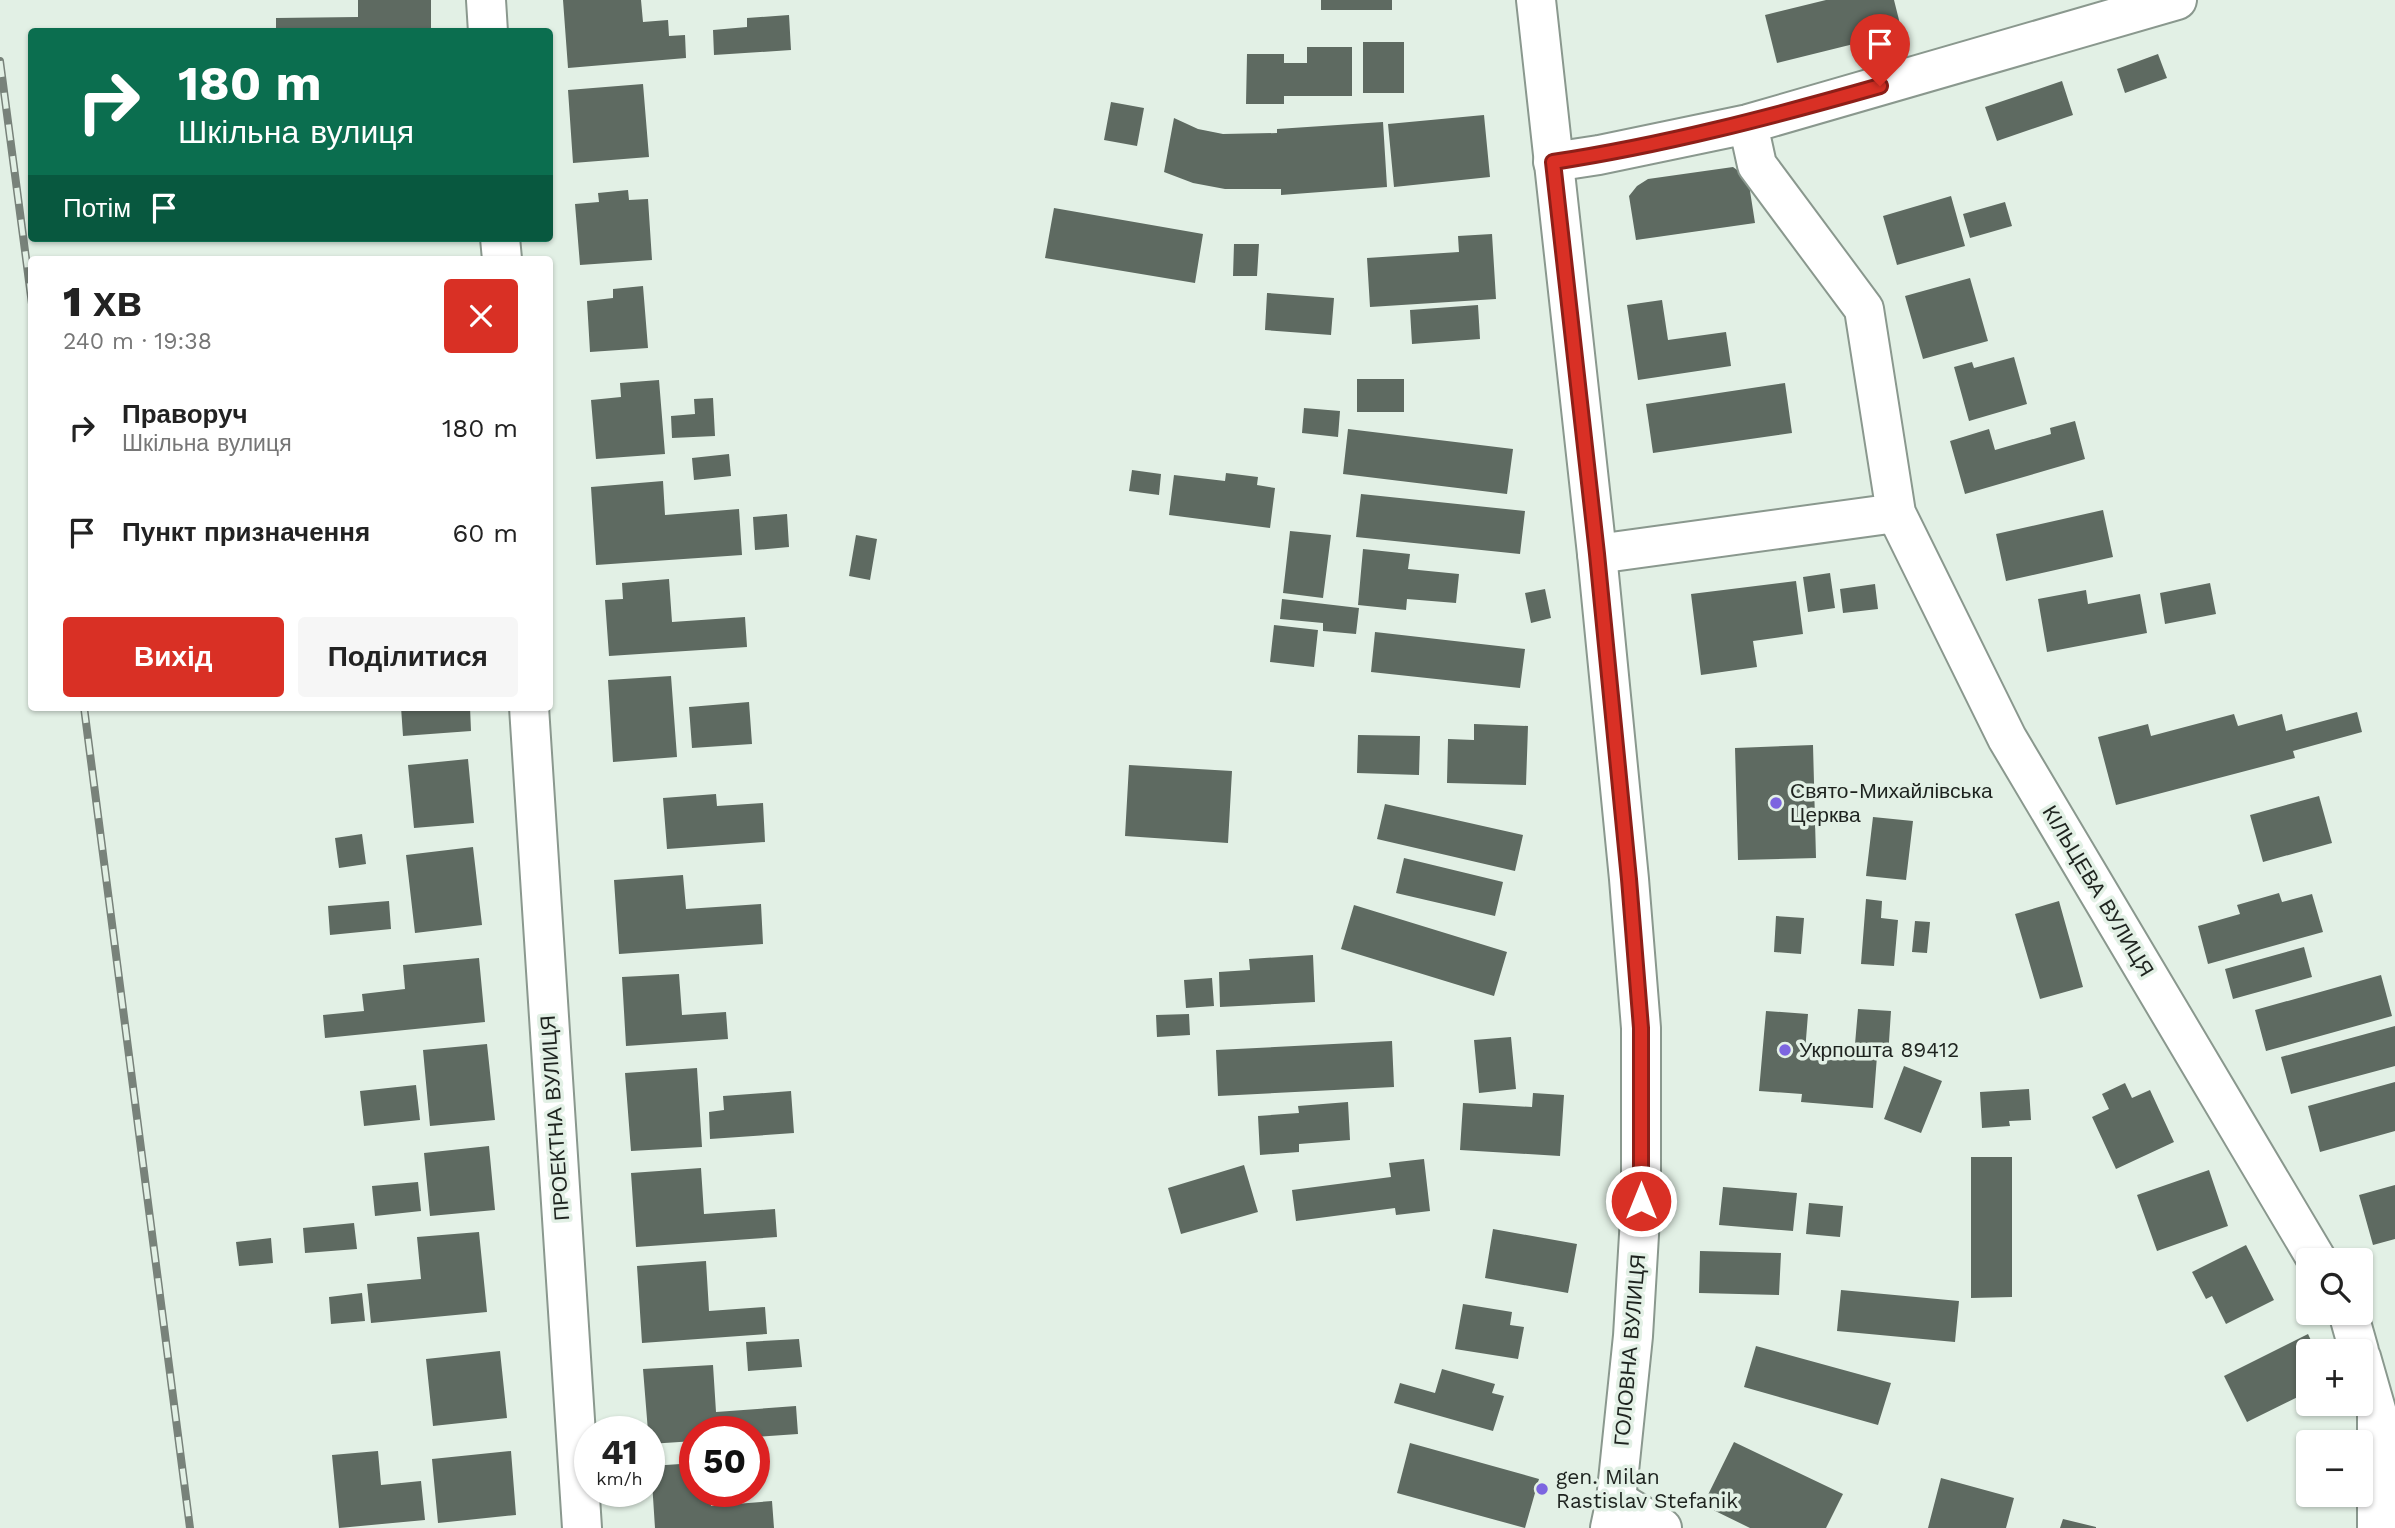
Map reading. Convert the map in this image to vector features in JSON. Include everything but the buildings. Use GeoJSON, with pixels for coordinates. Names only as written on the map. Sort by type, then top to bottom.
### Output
{"type":"FeatureCollection","features":[{"type":"Feature","properties":{"kind":"street"},"geometry":{"type":"LineString","coordinates":[[486,0],[488,28]]}},
{"type":"Feature","properties":{"kind":"street","name":"ГОЛОВНА ВУЛИЦЯ"},"geometry":{"type":"LineString","coordinates":[[1536,0],[1597,554],[1641,1028],[1640,1228],[1633,1336],[1613,1514]]}},
{"type":"Feature","properties":{"kind":"street"},"geometry":{"type":"LineString","coordinates":[[1553,162],[1748,124],[2177,0]]}},
{"type":"Feature","properties":{"kind":"street","name":"КІЛЬЦЕВА ВУЛИЦЯ"},"geometry":{"type":"LineString","coordinates":[[1748,124],[1757,165],[1864,309],[1896,513],[2007,738],[2310,1248]]}},
{"type":"Feature","properties":{"kind":"street"},"geometry":{"type":"LineString","coordinates":[[1597,554],[1896,513]]}},
{"type":"Feature","properties":{"kind":"street","name":"ПРОЕКТНА ВУЛИЦЯ"},"geometry":{"type":"LineString","coordinates":[[529,711],[582,1528]]}},
{"type":"Feature","properties":{"kind":"street"},"geometry":{"type":"LineString","coordinates":[[2373,1399],[2377,1413],[2377,1528]]}},
{"type":"Feature","properties":{"kind":"street"},"geometry":{"type":"LineString","coordinates":[[1613,1514],[1662,1528]]}},
{"type":"Feature","properties":{"kind":"railway"},"geometry":{"type":"LineString","coordinates":[[0,61],[28,274]]}},
{"type":"Feature","properties":{"kind":"railway"},"geometry":{"type":"LineString","coordinates":[[85,711],[190,1528]]}},
{"type":"Feature","properties":{"kind":"place","name":"Свято-Михайлівська Церква"},"geometry":{"type":"Point","coordinates":[1776,803]}},
{"type":"Feature","properties":{"kind":"place","name":"Укрпошта 89412"},"geometry":{"type":"Point","coordinates":[1785,1050]}},
{"type":"Feature","properties":{"kind":"place","name":"gen. Milan Rastislav Stefanik"},"geometry":{"type":"Point","coordinates":[1542,1489]}},
{"type":"Feature","properties":{"kind":"route"},"geometry":{"type":"LineString","coordinates":[[1641,1201],[1641,1028],[1629,879],[1597,554],[1553,162],[1748,124],[1880,86]]}}]}
